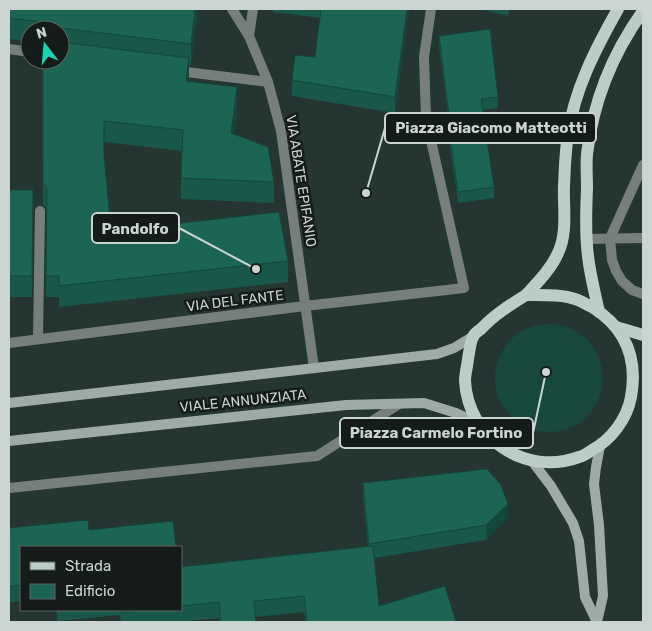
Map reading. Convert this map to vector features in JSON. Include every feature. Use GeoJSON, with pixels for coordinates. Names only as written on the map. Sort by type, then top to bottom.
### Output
{"type":"FeatureCollection","features":[{"type":"Feature","properties":{"kind":"main road"},"geometry":{"type":"LineString","coordinates":[[526,295],[554,295],[578,300],[599,312],[616,327],[626,343],[632,362],[634,382],[630,403],[623,419],[613,434],[600,446],[579,458],[556,462],[532,461],[510,453],[492,440],[478,422],[469,403],[465,381],[472,337],[507,306],[526,295],[551,265],[559,251],[564,215],[566,156],[571,119],[581,83],[618,9]]}},
{"type":"Feature","properties":{"kind":"main road"},"geometry":{"type":"LineString","coordinates":[[599,312],[590,274],[586,239],[587,156],[590,132],[601,90],[620,47],[643,11]]}},
{"type":"Feature","properties":{"kind":"main road"},"geometry":{"type":"LineString","coordinates":[[616,327],[643,335]]}},
{"type":"Feature","properties":{"kind":"main road","name":"VIALE ANNUNZIATA"},"geometry":{"type":"LineString","coordinates":[[9,403],[436,354],[454,348],[472,337]]}},
{"type":"Feature","properties":{"kind":"main road"},"geometry":{"type":"LineString","coordinates":[[630,403],[643,398]]}},
{"type":"Feature","properties":{"kind":"main road","name":"VIALE ANNUNZIATA"},"geometry":{"type":"LineString","coordinates":[[9,441],[346,405],[424,403],[478,422]]}},
{"type":"Feature","properties":{"kind":"main road"},"geometry":{"type":"LineString","coordinates":[[597,622],[603,596],[599,525],[594,484],[600,446]]}},
{"type":"Feature","properties":{"kind":"main road"},"geometry":{"type":"LineString","coordinates":[[532,461],[551,486],[573,523],[579,541],[585,597],[597,622]]}},
{"type":"Feature","properties":{"kind":"street","name":"VIA ABATE EPIFANIO"},"geometry":{"type":"LineString","coordinates":[[232,9],[249,36],[268,82],[281,132],[314,368]]}},
{"type":"Feature","properties":{"kind":"street"},"geometry":{"type":"LineString","coordinates":[[249,36],[253,9]]}},
{"type":"Feature","properties":{"kind":"street","name":"VIA DEL FANTE"},"geometry":{"type":"LineString","coordinates":[[9,343],[464,288],[426,118],[424,57],[430,9]]}},
{"type":"Feature","properties":{"kind":"street"},"geometry":{"type":"LineString","coordinates":[[169,70],[268,82]]}},
{"type":"Feature","properties":{"kind":"street"},"geometry":{"type":"LineString","coordinates":[[643,165],[610,238],[612,260],[616,271],[622,281],[632,290],[643,294]]}},
{"type":"Feature","properties":{"kind":"street"},"geometry":{"type":"LineString","coordinates":[[38,340],[40,211]]}},
{"type":"Feature","properties":{"kind":"street"},"geometry":{"type":"LineString","coordinates":[[586,239],[643,238]]}},
{"type":"Feature","properties":{"kind":"street"},"geometry":{"type":"LineString","coordinates":[[9,488],[317,456],[399,404]]}},
{"type":"Feature","properties":{"kind":"green space"},"geometry":{"type":"Polygon","coordinates":[[[549,324],[570,328],[587,340],[599,357],[603,378],[599,399],[587,416],[570,428],[549,432],[528,428],[511,416],[499,399],[495,378],[499,357],[511,340],[528,328],[549,324]]]}},
{"type":"Feature","properties":{"kind":"building"},"geometry":{"type":"Polygon","coordinates":[[[9,9],[195,9],[191,44],[70,29],[70,20],[9,18],[9,9]]]}},
{"type":"Feature","properties":{"kind":"building"},"geometry":{"type":"Polygon","coordinates":[[[321,9],[407,9],[395,97],[292,80],[295,55],[315,57],[321,9]]]}},
{"type":"Feature","properties":{"kind":"building"},"geometry":{"type":"Polygon","coordinates":[[[490,29],[498,97],[481,99],[494,187],[458,192],[439,36],[490,29]]]}},
{"type":"Feature","properties":{"kind":"building"},"geometry":{"type":"Polygon","coordinates":[[[70,43],[189,58],[186,81],[237,87],[231,133],[268,147],[274,182],[181,178],[183,130],[104,121],[104,156],[111,231],[279,212],[288,261],[59,286],[59,276],[46,276],[47,190],[43,184],[43,70],[70,70],[70,43]]]}},
{"type":"Feature","properties":{"kind":"building"},"geometry":{"type":"Polygon","coordinates":[[[9,190],[33,190],[32,276],[9,276],[9,190]]]}},
{"type":"Feature","properties":{"kind":"building"},"geometry":{"type":"Polygon","coordinates":[[[487,469],[501,485],[508,504],[486,525],[369,544],[363,483],[487,469]]]}},
{"type":"Feature","properties":{"kind":"building"},"geometry":{"type":"Polygon","coordinates":[[[88,520],[89,530],[173,521],[176,546],[20,546],[20,585],[9,587],[9,528],[88,520]]]}},
{"type":"Feature","properties":{"kind":"building"},"geometry":{"type":"Polygon","coordinates":[[[373,546],[379,606],[445,586],[456,622],[307,622],[304,596],[254,601],[256,622],[221,622],[219,602],[182,606],[182,567],[373,546]]]}},
{"type":"Feature","properties":{"kind":"place","name":"Piazza Giacomo Matteotti"},"geometry":{"type":"Point","coordinates":[366,193]}},
{"type":"Feature","properties":{"kind":"place","name":"Pandolfo"},"geometry":{"type":"Point","coordinates":[256,269]}},
{"type":"Feature","properties":{"kind":"place","name":"Piazza Carmelo Fortino"},"geometry":{"type":"Point","coordinates":[546,372]}}]}
